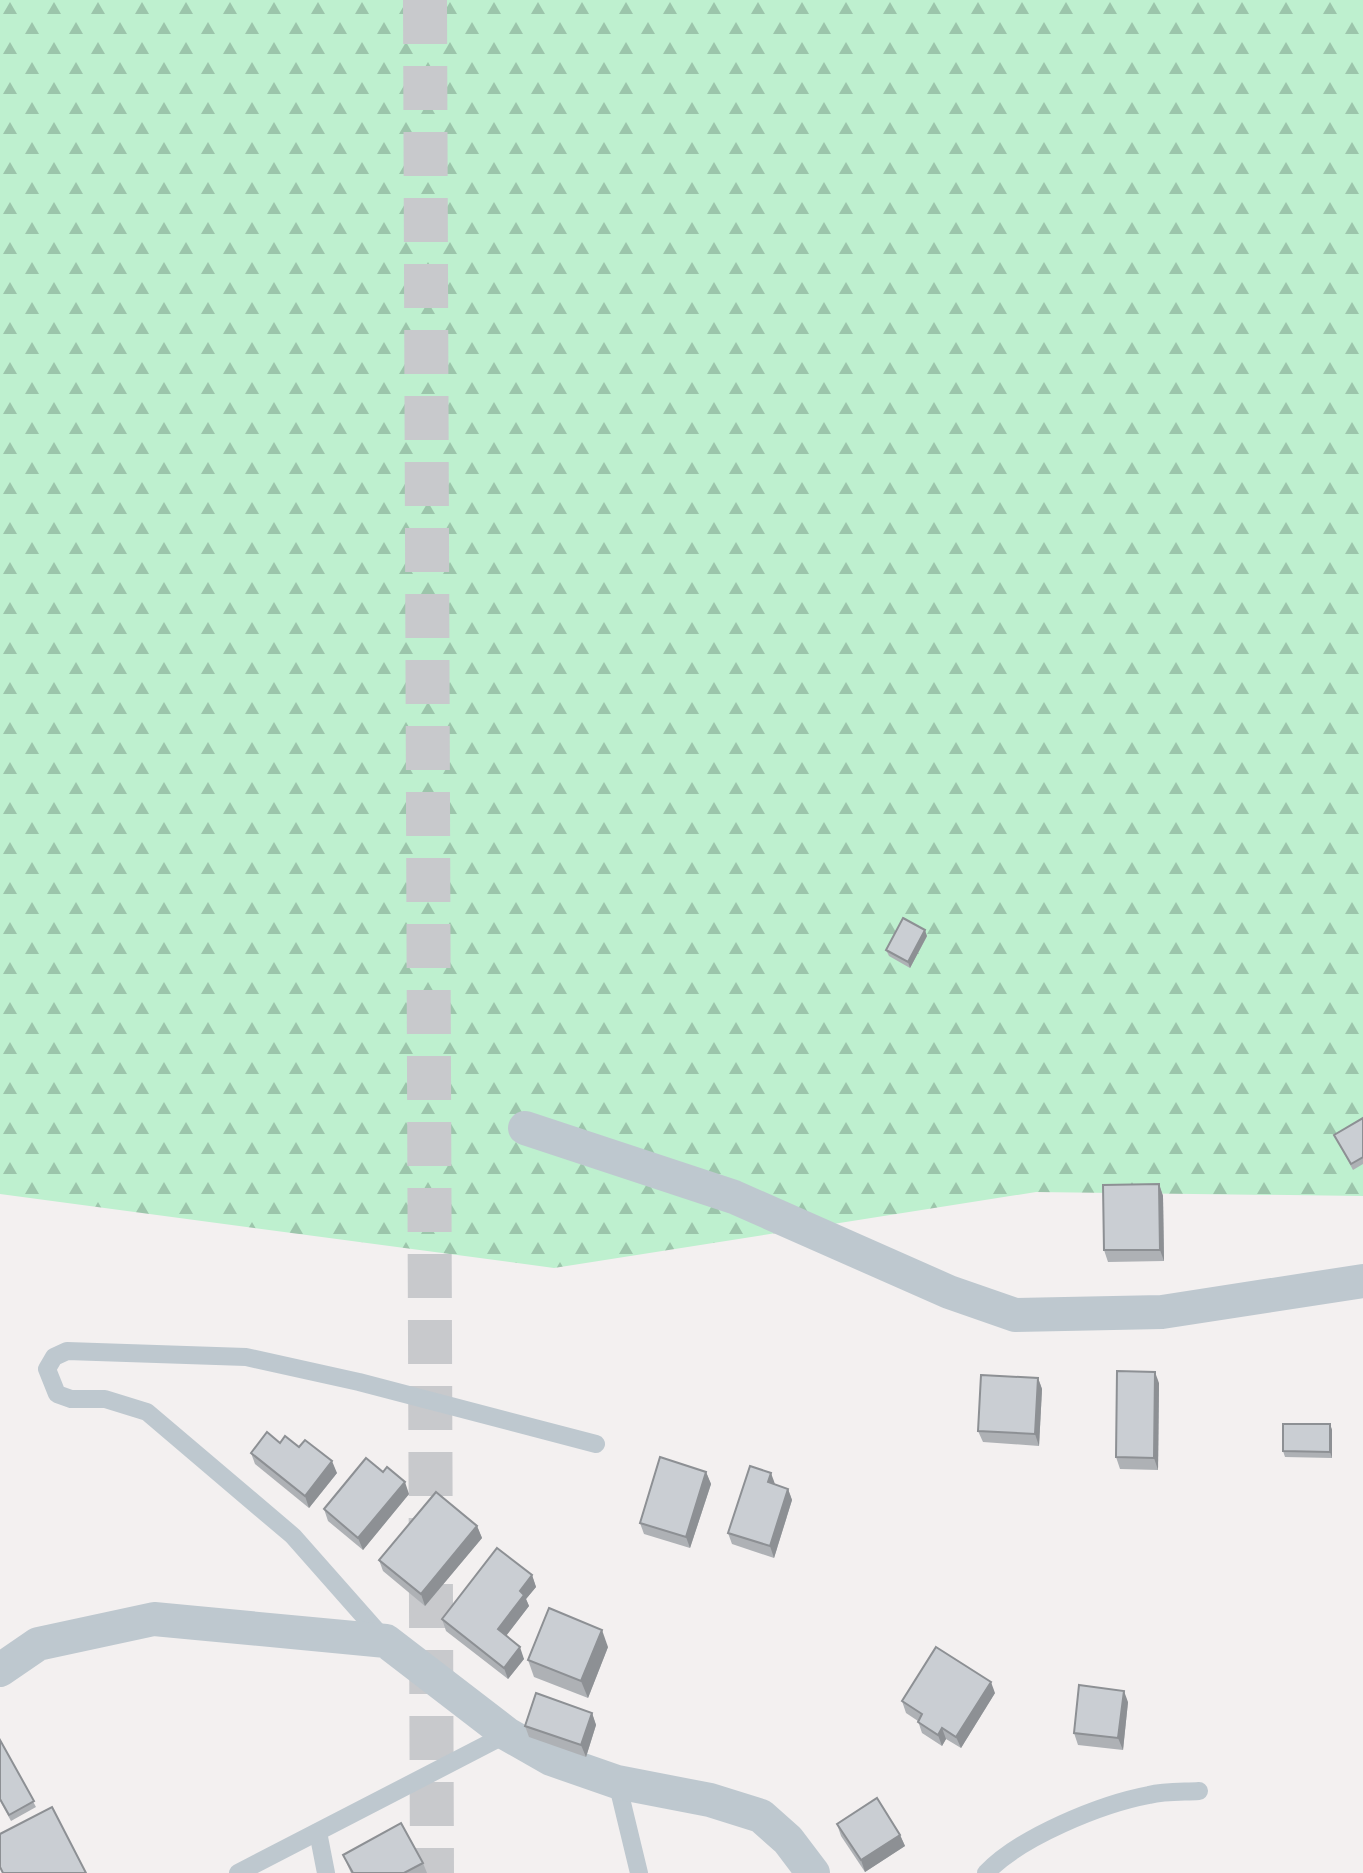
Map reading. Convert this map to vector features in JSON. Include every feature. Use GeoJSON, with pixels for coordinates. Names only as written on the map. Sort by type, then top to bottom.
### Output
{"type":"FeatureCollection","features":[{"type":"Feature","properties":{"kind":"street"},"geometry":{"type":"LineString","coordinates":[[525,1128],[734,1197],[949,1292],[1015,1315],[1162,1312],[1363,1281]]}},
{"type":"Feature","properties":{"kind":"street"},"geometry":{"type":"LineString","coordinates":[[0,1670],[38,1644],[154,1619],[386,1641],[507,1734],[551,1759],[617,1782],[710,1800],[761,1816],[788,1840],[813,1873]]}},
{"type":"Feature","properties":{"kind":"lane"},"geometry":{"type":"LineString","coordinates":[[386,1641],[293,1536],[147,1412],[105,1399],[71,1399],[57,1394],[47,1369],[54,1357],[67,1351],[246,1357],[359,1382],[596,1444]]}},
{"type":"Feature","properties":{"kind":"lane"},"geometry":{"type":"LineString","coordinates":[[238,1873],[507,1734]]}},
{"type":"Feature","properties":{"kind":"lane"},"geometry":{"type":"LineString","coordinates":[[617,1782],[639,1873]]}},
{"type":"Feature","properties":{"kind":"lane"},"geometry":{"type":"LineString","coordinates":[[986,1873],[1044,1833],[1098,1810],[1149,1794],[1199,1791]]}},
{"type":"Feature","properties":{"kind":"lane"},"geometry":{"type":"LineString","coordinates":[[318,1832],[326,1873]]}},
{"type":"Feature","properties":{"kind":"green space"},"geometry":{"type":"Polygon","coordinates":[[[0,0],[1363,0],[1363,1196],[1036,1192],[554,1268],[0,1194],[0,0]]]}},
{"type":"Feature","properties":{"kind":"building"},"geometry":{"type":"Polygon","coordinates":[[[903,918],[925,930],[908,962],[886,950],[903,918]]]}},
{"type":"Feature","properties":{"kind":"building"},"geometry":{"type":"Polygon","coordinates":[[[1363,1118],[1363,1157],[1351,1164],[1334,1135],[1363,1118]]]}},
{"type":"Feature","properties":{"kind":"building"},"geometry":{"type":"Polygon","coordinates":[[[1159,1184],[1160,1250],[1104,1250],[1103,1185],[1159,1184]]]}},
{"type":"Feature","properties":{"kind":"building"},"geometry":{"type":"Polygon","coordinates":[[[1117,1371],[1155,1372],[1154,1458],[1116,1457],[1117,1371]]]}},
{"type":"Feature","properties":{"kind":"building"},"geometry":{"type":"Polygon","coordinates":[[[981,1375],[1038,1378],[1035,1434],[978,1431],[981,1375]]]}},
{"type":"Feature","properties":{"kind":"building"},"geometry":{"type":"Polygon","coordinates":[[[1283,1424],[1330,1424],[1330,1452],[1283,1451],[1283,1424]]]}},
{"type":"Feature","properties":{"kind":"building"},"geometry":{"type":"Polygon","coordinates":[[[267,1432],[280,1443],[285,1436],[299,1447],[305,1440],[332,1461],[305,1496],[251,1453],[267,1432]]]}},
{"type":"Feature","properties":{"kind":"building"},"geometry":{"type":"Polygon","coordinates":[[[660,1457],[706,1472],[686,1537],[640,1523],[660,1457]]]}},
{"type":"Feature","properties":{"kind":"building"},"geometry":{"type":"Polygon","coordinates":[[[366,1458],[383,1472],[387,1467],[405,1482],[358,1538],[324,1509],[366,1458]]]}},
{"type":"Feature","properties":{"kind":"building"},"geometry":{"type":"Polygon","coordinates":[[[750,1466],[771,1473],[768,1482],[788,1489],[770,1546],[728,1533],[750,1466]]]}},
{"type":"Feature","properties":{"kind":"building"},"geometry":{"type":"Polygon","coordinates":[[[436,1492],[477,1526],[421,1594],[379,1560],[436,1492]]]}},
{"type":"Feature","properties":{"kind":"building"},"geometry":{"type":"Polygon","coordinates":[[[497,1548],[532,1575],[520,1591],[524,1595],[498,1629],[520,1647],[504,1668],[442,1619],[497,1548]]]}},
{"type":"Feature","properties":{"kind":"building"},"geometry":{"type":"Polygon","coordinates":[[[549,1608],[602,1630],[581,1681],[528,1660],[549,1608]]]}},
{"type":"Feature","properties":{"kind":"building"},"geometry":{"type":"Polygon","coordinates":[[[936,1647],[991,1682],[956,1737],[942,1728],[938,1735],[918,1722],[922,1714],[902,1701],[936,1647]]]}},
{"type":"Feature","properties":{"kind":"building"},"geometry":{"type":"Polygon","coordinates":[[[1079,1685],[1124,1691],[1118,1738],[1074,1733],[1079,1685]]]}},
{"type":"Feature","properties":{"kind":"building"},"geometry":{"type":"Polygon","coordinates":[[[536,1693],[592,1713],[581,1745],[525,1726],[536,1693]]]}},
{"type":"Feature","properties":{"kind":"building"},"geometry":{"type":"Polygon","coordinates":[[[0,1740],[34,1801],[9,1815],[0,1799],[0,1740]]]}},
{"type":"Feature","properties":{"kind":"building"},"geometry":{"type":"Polygon","coordinates":[[[877,1798],[900,1835],[861,1860],[837,1824],[877,1798]]]}},
{"type":"Feature","properties":{"kind":"building"},"geometry":{"type":"Polygon","coordinates":[[[52,1807],[86,1873],[3,1873],[0,1867],[0,1834],[52,1807]]]}},
{"type":"Feature","properties":{"kind":"building"},"geometry":{"type":"Polygon","coordinates":[[[401,1823],[423,1863],[404,1873],[353,1873],[343,1855],[401,1823]]]}},
{"type":"Feature","properties":{"kind":"tunnel"},"geometry":{"type":"LineString","coordinates":[[425,0],[432,1873]]}}]}
